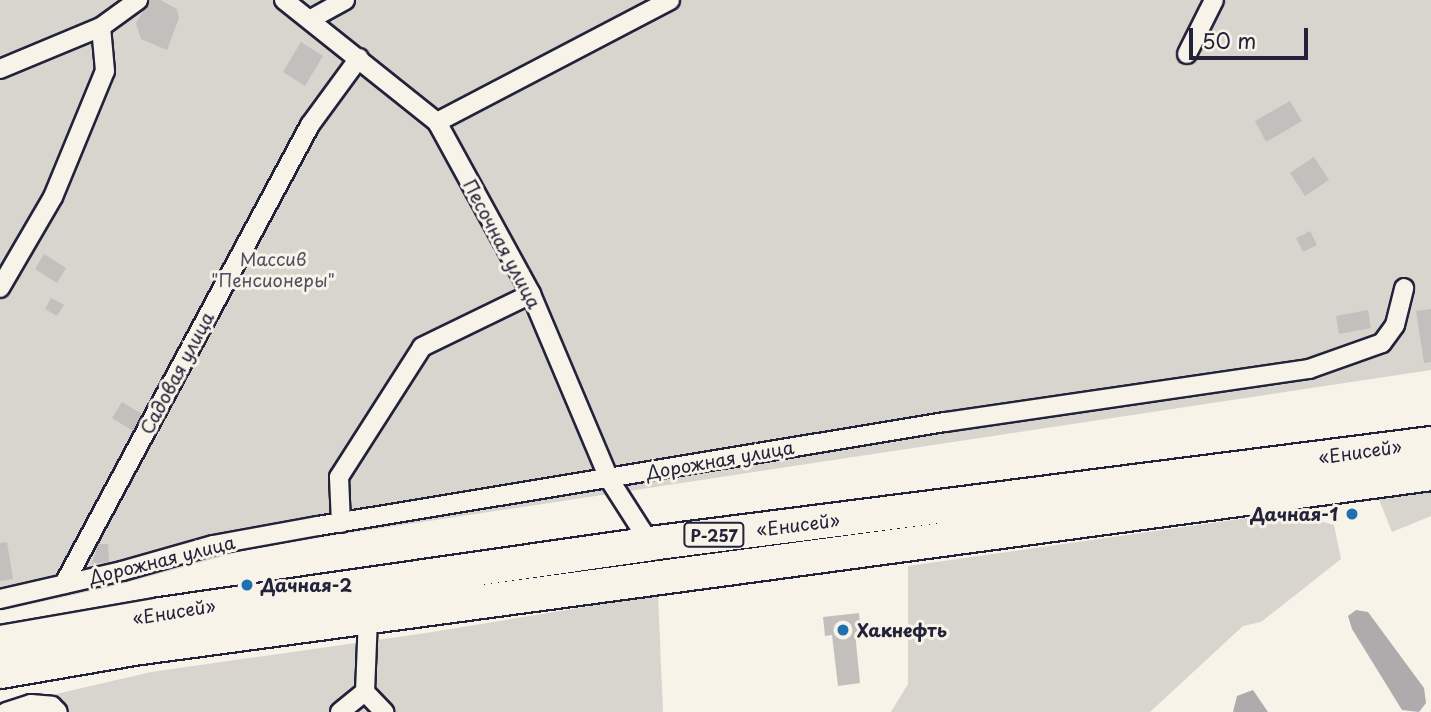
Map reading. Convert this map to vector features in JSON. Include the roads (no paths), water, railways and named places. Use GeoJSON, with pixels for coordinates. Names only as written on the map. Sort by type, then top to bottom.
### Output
{"type":"FeatureCollection","features":[{"type":"Feature","properties":{"kind":"highway","name":"«Енисей»"},"geometry":{"type":"LineString","coordinates":[[0,642],[160,614],[650,543],[1431,443]]}},
{"type":"Feature","properties":{"kind":"highway","name":"«Енисей»"},"geometry":{"type":"LineString","coordinates":[[23,682],[368,616],[1431,473]]}},
{"type":"Feature","properties":{"kind":"street"},"geometry":{"type":"LineString","coordinates":[[0,69],[102,27],[138,0]]}},
{"type":"Feature","properties":{"kind":"street","name":"Песочная улица"},"geometry":{"type":"LineString","coordinates":[[284,0],[437,122],[531,294],[609,479],[650,543]]}},
{"type":"Feature","properties":{"kind":"street"},"geometry":{"type":"LineString","coordinates":[[311,19],[345,0]]}},
{"type":"Feature","properties":{"kind":"street"},"geometry":{"type":"LineString","coordinates":[[437,122],[670,0]]}},
{"type":"Feature","properties":{"kind":"street"},"geometry":{"type":"LineString","coordinates":[[1187,54],[1214,0]]}},
{"type":"Feature","properties":{"kind":"street"},"geometry":{"type":"LineString","coordinates":[[0,288],[53,197],[105,71],[102,27]]}},
{"type":"Feature","properties":{"kind":"street","name":"Садовая улица"},"geometry":{"type":"LineString","coordinates":[[64,584],[310,125],[359,58]]}},
{"type":"Feature","properties":{"kind":"street","name":"Дорожная улица"},"geometry":{"type":"LineString","coordinates":[[0,599],[213,545],[945,422],[1309,369],[1382,343],[1395,325],[1404,288]]}},
{"type":"Feature","properties":{"kind":"street"},"geometry":{"type":"LineString","coordinates":[[341,523],[339,477],[422,347],[531,294]]}},
{"type":"Feature","properties":{"kind":"street"},"geometry":{"type":"LineString","coordinates":[[368,616],[365,692],[384,712]]}},
{"type":"Feature","properties":{"kind":"street"},"geometry":{"type":"LineString","coordinates":[[6,712],[23,682],[58,712]]}},
{"type":"Feature","properties":{"kind":"street"},"geometry":{"type":"LineString","coordinates":[[340,712],[365,692]]}},
{"type":"Feature","properties":{"kind":"place","name":"Дачная-1"},"geometry":{"type":"Point","coordinates":[1352,514]}},
{"type":"Feature","properties":{"kind":"place","name":"Дачная-2"},"geometry":{"type":"Point","coordinates":[247,585]}},
{"type":"Feature","properties":{"kind":"place","name":"Хакнефть"},"geometry":{"type":"Point","coordinates":[843,630]}},
{"type":"Feature","properties":{"kind":"park label","name":"Массив \"Пенсионеры\""},"geometry":{"type":"Point","coordinates":[273,270]}}]}
